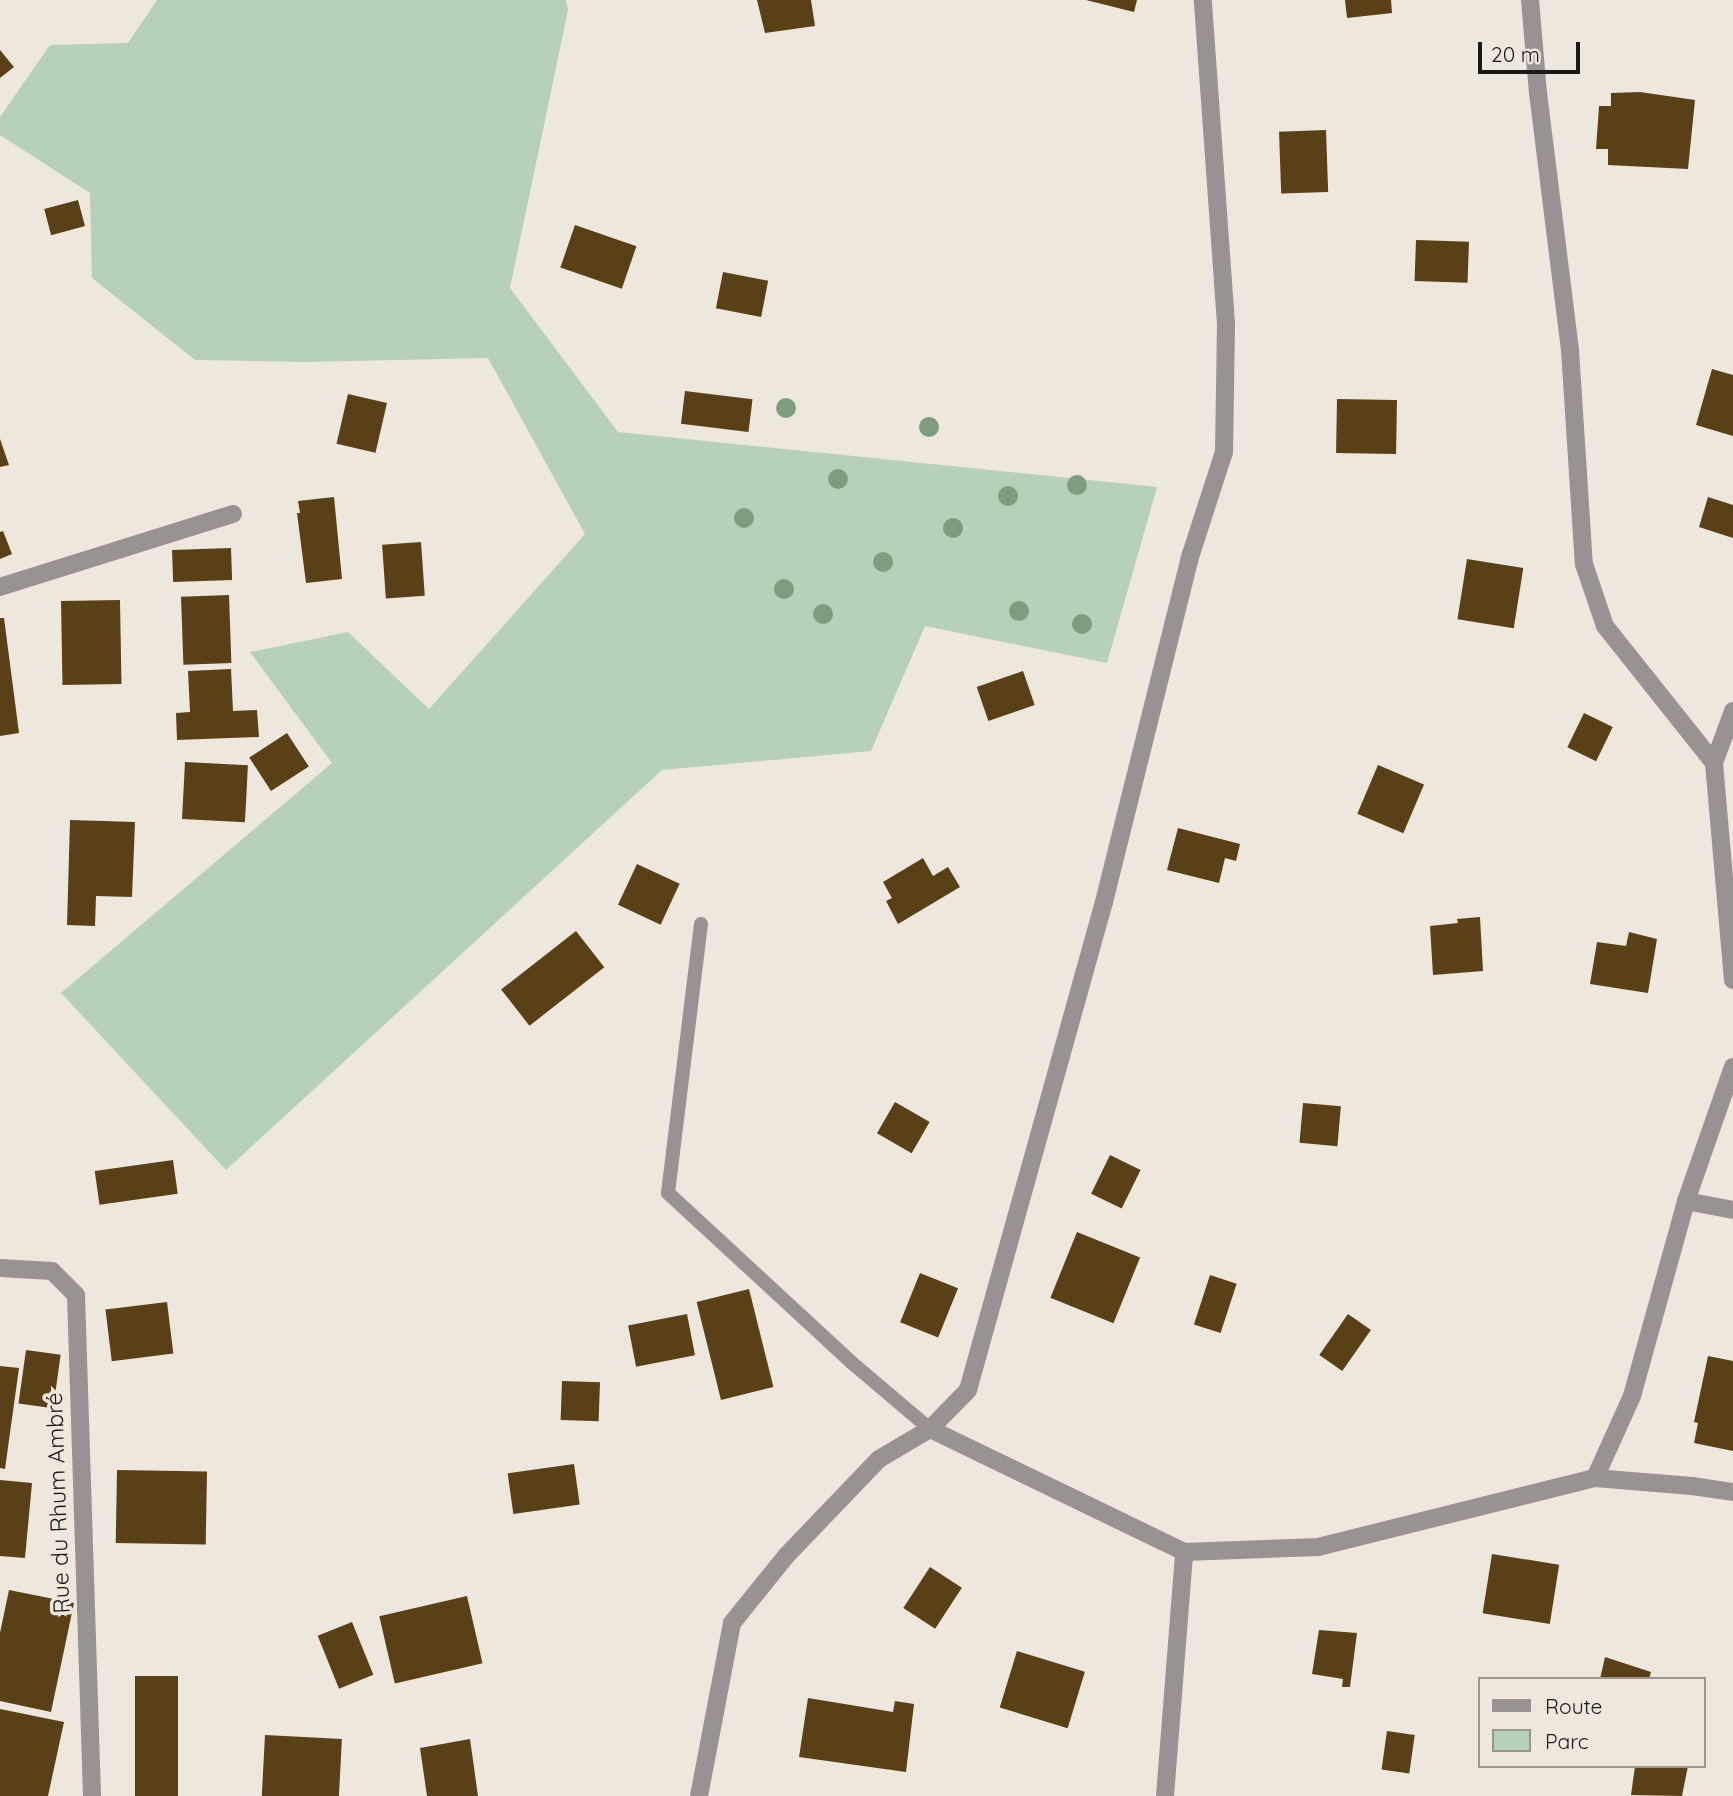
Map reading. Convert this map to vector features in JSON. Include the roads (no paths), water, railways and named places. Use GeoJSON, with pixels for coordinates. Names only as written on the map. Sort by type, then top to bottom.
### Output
{"type":"FeatureCollection","features":[{"type":"Feature","properties":{"kind":"street"},"geometry":{"type":"LineString","coordinates":[[699,1796],[732,1623],[786,1556],[879,1460],[930,1429],[968,1390],[1104,902],[1191,554],[1224,452],[1226,324],[1203,0]]}},
{"type":"Feature","properties":{"kind":"street"},"geometry":{"type":"LineString","coordinates":[[1530,0],[1538,93],[1570,350],[1584,564],[1605,626],[1714,763]]}},
{"type":"Feature","properties":{"kind":"street"},"geometry":{"type":"LineString","coordinates":[[0,587],[233,514]]}},
{"type":"Feature","properties":{"kind":"street"},"geometry":{"type":"LineString","coordinates":[[1733,711],[1714,763],[1733,980]]}},
{"type":"Feature","properties":{"kind":"street"},"geometry":{"type":"LineString","coordinates":[[1595,1478],[1632,1396],[1686,1201],[1733,1068]]}},
{"type":"Feature","properties":{"kind":"street"},"geometry":{"type":"LineString","coordinates":[[1686,1201],[1733,1210]]}},
{"type":"Feature","properties":{"kind":"street","name":"Rue du Rhum Ambré"},"geometry":{"type":"LineString","coordinates":[[0,1268],[52,1270],[76,1295],[92,1796]]}},
{"type":"Feature","properties":{"kind":"street"},"geometry":{"type":"LineString","coordinates":[[930,1429],[1184,1552],[1318,1547],[1595,1478],[1733,1492]]}},
{"type":"Feature","properties":{"kind":"street"},"geometry":{"type":"LineString","coordinates":[[1165,1796],[1184,1552]]}},
{"type":"Feature","properties":{"kind":"lane"},"geometry":{"type":"LineString","coordinates":[[701,924],[668,1193],[851,1362],[930,1429]]}}]}
